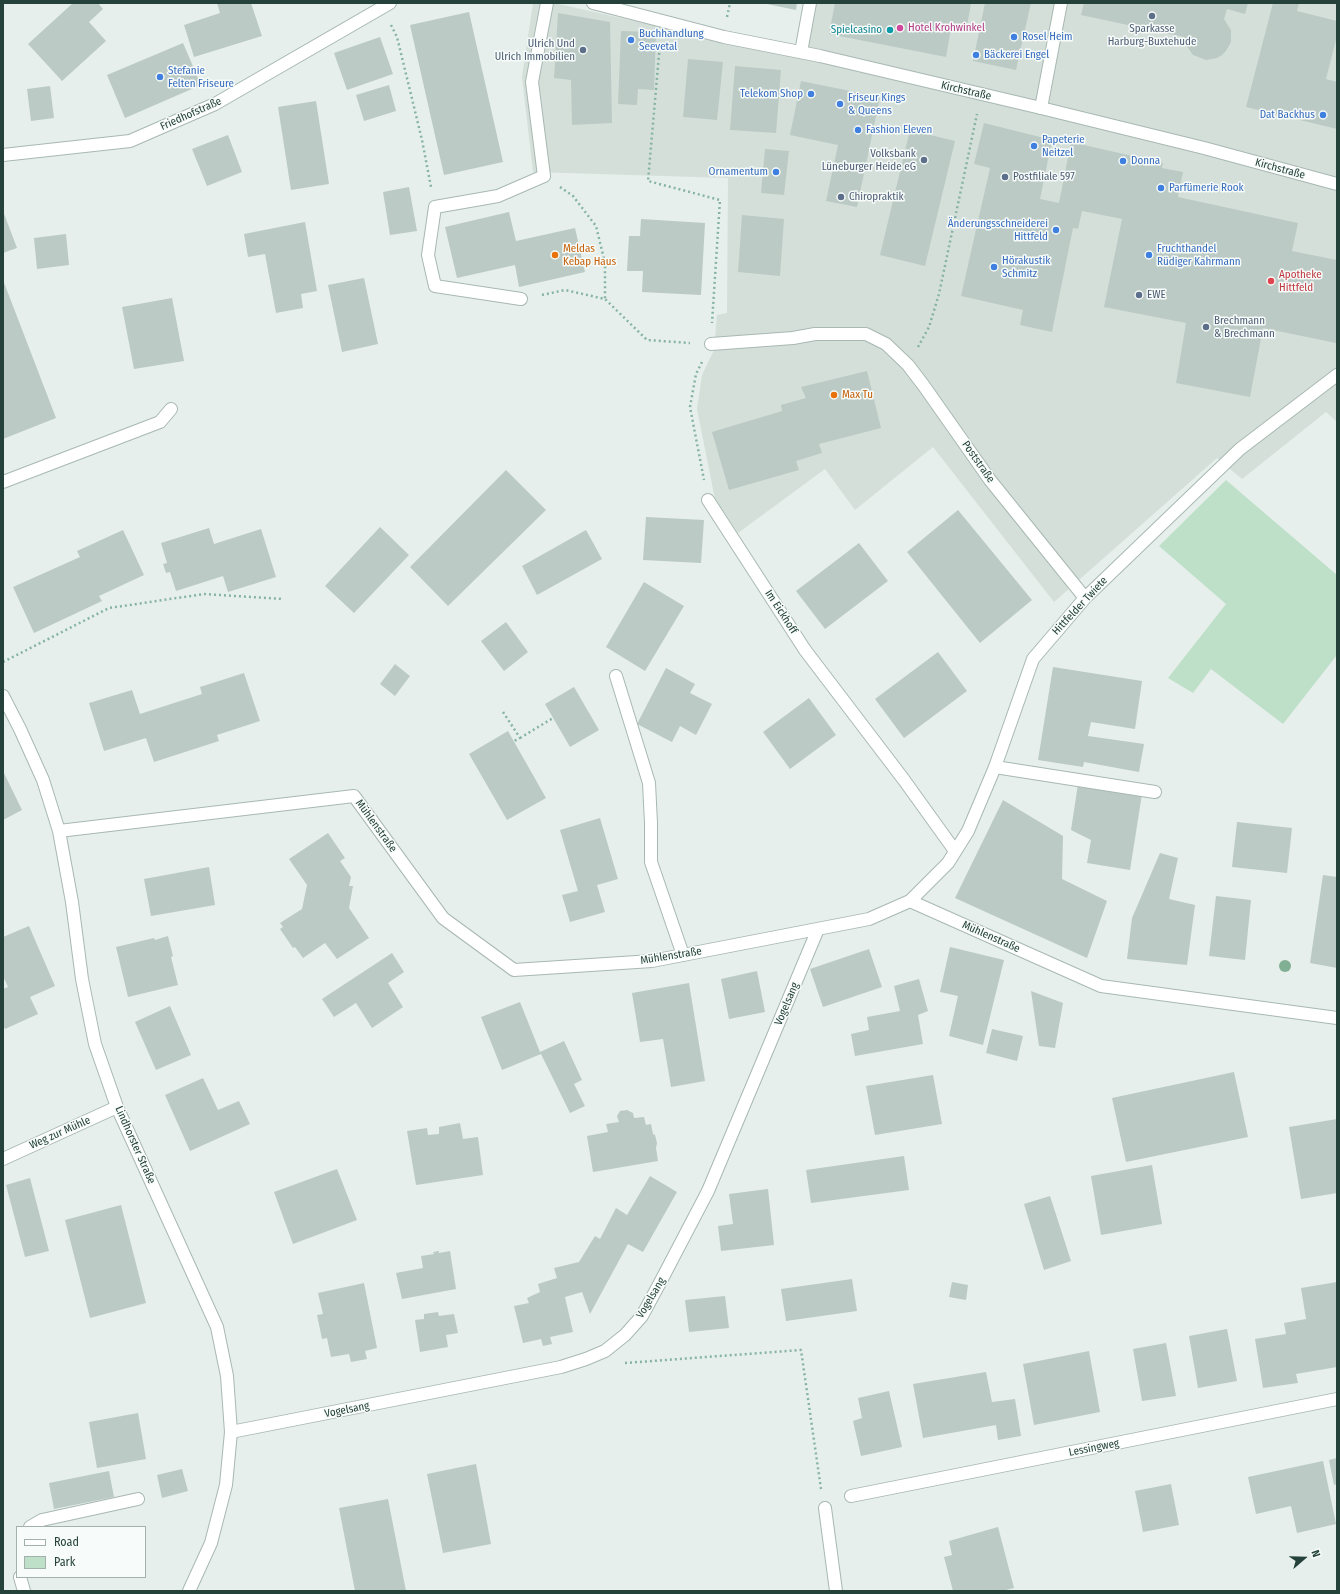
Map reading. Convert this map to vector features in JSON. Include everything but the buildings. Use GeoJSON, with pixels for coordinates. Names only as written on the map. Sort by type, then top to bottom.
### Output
{"type":"FeatureCollection","features":[{"type":"Feature","properties":{"kind":"street"},"geometry":{"type":"LineString","coordinates":[[521,299],[435,286],[428,256],[435,207],[498,196],[544,176],[532,82],[547,3]]}},
{"type":"Feature","properties":{"kind":"street","name":"Kirchstraße"},"geometry":{"type":"LineString","coordinates":[[593,3],[724,37],[801,52],[1041,108],[1204,148],[1337,184]]}},
{"type":"Feature","properties":{"kind":"street"},"geometry":{"type":"LineString","coordinates":[[801,52],[810,3]]}},
{"type":"Feature","properties":{"kind":"street"},"geometry":{"type":"LineString","coordinates":[[1041,108],[1061,3]]}},
{"type":"Feature","properties":{"kind":"street","name":"Friedhofstraße"},"geometry":{"type":"LineString","coordinates":[[3,155],[130,141],[215,104],[386,4]]}},
{"type":"Feature","properties":{"kind":"street","name":"Poststraße"},"geometry":{"type":"LineString","coordinates":[[711,344],[793,338],[815,334],[866,334],[886,344],[908,365],[990,480],[1085,598]]}},
{"type":"Feature","properties":{"kind":"street","name":"Hittfelder Twiete"},"geometry":{"type":"LineString","coordinates":[[910,901],[948,863],[968,831],[995,768],[1033,659],[1085,598],[1240,449],[1337,375]]}},
{"type":"Feature","properties":{"kind":"street"},"geometry":{"type":"LineString","coordinates":[[3,482],[160,422],[171,408]]}},
{"type":"Feature","properties":{"kind":"street","name":"Im Eickhoff"},"geometry":{"type":"LineString","coordinates":[[708,500],[806,650],[904,780],[955,851]]}},
{"type":"Feature","properties":{"kind":"street"},"geometry":{"type":"LineString","coordinates":[[616,676],[649,783],[651,862],[683,955]]}},
{"type":"Feature","properties":{"kind":"street","name":"Lindhorster Straße"},"geometry":{"type":"LineString","coordinates":[[3,696],[43,780],[59,831],[72,902],[82,979],[93,1037],[117,1107],[217,1327],[227,1376],[231,1432],[226,1485],[210,1543],[189,1591]]}},
{"type":"Feature","properties":{"kind":"street"},"geometry":{"type":"LineString","coordinates":[[995,768],[1155,792]]}},
{"type":"Feature","properties":{"kind":"street","name":"Mühlenstraße"},"geometry":{"type":"LineString","coordinates":[[59,831],[354,796],[443,918],[514,970],[652,961],[869,919],[910,901],[1101,986],[1337,1018]]}},
{"type":"Feature","properties":{"kind":"street","name":"Vogelsang"},"geometry":{"type":"LineString","coordinates":[[231,1432],[561,1368],[605,1351],[625,1334],[642,1316],[664,1277],[708,1191],[818,929]]}},
{"type":"Feature","properties":{"kind":"street","name":"Weg zur Mühle"},"geometry":{"type":"LineString","coordinates":[[3,1159],[117,1107]]}},
{"type":"Feature","properties":{"kind":"street","name":"Lessingweg"},"geometry":{"type":"LineString","coordinates":[[851,1496],[1337,1399]]}},
{"type":"Feature","properties":{"kind":"street"},"geometry":{"type":"LineString","coordinates":[[32,1526],[42,1520],[138,1499]]}},
{"type":"Feature","properties":{"kind":"street"},"geometry":{"type":"LineString","coordinates":[[825,1508],[836,1591]]}},
{"type":"Feature","properties":{"kind":"street"},"geometry":{"type":"LineString","coordinates":[[20,1578],[24,1591]]}},
{"type":"Feature","properties":{"kind":"path"},"geometry":{"type":"LineString","coordinates":[[386,4],[397,37],[422,140],[435,207]]}},
{"type":"Feature","properties":{"kind":"path"},"geometry":{"type":"LineString","coordinates":[[662,20],[648,181],[720,200],[711,344],[696,374],[690,407],[708,500]]}},
{"type":"Feature","properties":{"kind":"path"},"geometry":{"type":"LineString","coordinates":[[908,365],[929,327],[939,294],[981,94]]}},
{"type":"Feature","properties":{"kind":"path"},"geometry":{"type":"LineString","coordinates":[[544,176],[573,196],[596,226],[605,263],[605,299]]}},
{"type":"Feature","properties":{"kind":"path"},"geometry":{"type":"LineString","coordinates":[[521,299],[565,290],[605,299],[647,340],[711,344]]}},
{"type":"Feature","properties":{"kind":"path"},"geometry":{"type":"LineString","coordinates":[[3,662],[109,608],[204,594],[283,599]]}},
{"type":"Feature","properties":{"kind":"path"},"geometry":{"type":"LineString","coordinates":[[503,712],[520,738]]}},
{"type":"Feature","properties":{"kind":"path"},"geometry":{"type":"LineString","coordinates":[[514,741],[553,718]]}},
{"type":"Feature","properties":{"kind":"path"},"geometry":{"type":"LineString","coordinates":[[623,1363],[800,1350],[825,1508]]}},
{"type":"Feature","properties":{"kind":"shaded area"},"geometry":{"type":"Polygon","coordinates":[[[533,3],[554,3],[796,57],[806,3],[1337,3],[1337,422],[1326,412],[1242,479],[1217,458],[1054,602],[933,447],[855,510],[825,469],[738,533],[715,499],[697,409],[702,375],[714,350],[717,315],[727,313],[728,178],[533,172],[522,77],[533,3]]]}},
{"type":"Feature","properties":{"kind":"green space"},"geometry":{"type":"Polygon","coordinates":[[[1226,480],[1337,575],[1337,655],[1283,724],[1211,669],[1193,693],[1168,678],[1226,604],[1159,546],[1226,480]]]}},
{"type":"Feature","properties":{"kind":"place","name":"Sparkasse Harburg-Buxtehude"},"geometry":{"type":"Point","coordinates":[1152,16]}},
{"type":"Feature","properties":{"kind":"place","name":"Hotel Krohwinkel"},"geometry":{"type":"Point","coordinates":[900,28]}},
{"type":"Feature","properties":{"kind":"place","name":"Spielcasino"},"geometry":{"type":"Point","coordinates":[890,30]}},
{"type":"Feature","properties":{"kind":"place","name":"Rosel Heim"},"geometry":{"type":"Point","coordinates":[1014,37]}},
{"type":"Feature","properties":{"kind":"place","name":"Buchhandlung Seevetal"},"geometry":{"type":"Point","coordinates":[631,40]}},
{"type":"Feature","properties":{"kind":"place","name":"Ulrich Und Ulrich Immobilien"},"geometry":{"type":"Point","coordinates":[583,50]}},
{"type":"Feature","properties":{"kind":"place","name":"Bäckerei Engel"},"geometry":{"type":"Point","coordinates":[976,55]}},
{"type":"Feature","properties":{"kind":"place","name":"Stefanie Felten Friseure"},"geometry":{"type":"Point","coordinates":[160,77]}},
{"type":"Feature","properties":{"kind":"place","name":"Telekom Shop"},"geometry":{"type":"Point","coordinates":[811,94]}},
{"type":"Feature","properties":{"kind":"place","name":"Friseur Kings & Queens"},"geometry":{"type":"Point","coordinates":[840,104]}},
{"type":"Feature","properties":{"kind":"place","name":"Dat Backhus"},"geometry":{"type":"Point","coordinates":[1323,115]}},
{"type":"Feature","properties":{"kind":"place","name":"Fashion Eleven"},"geometry":{"type":"Point","coordinates":[858,130]}},
{"type":"Feature","properties":{"kind":"place","name":"Papeterie Neitzel"},"geometry":{"type":"Point","coordinates":[1034,146]}},
{"type":"Feature","properties":{"kind":"place","name":"Volksbank Lüneburger Heide eG"},"geometry":{"type":"Point","coordinates":[924,160]}},
{"type":"Feature","properties":{"kind":"place","name":"Donna"},"geometry":{"type":"Point","coordinates":[1123,161]}},
{"type":"Feature","properties":{"kind":"place","name":"Ornamentum"},"geometry":{"type":"Point","coordinates":[776,172]}},
{"type":"Feature","properties":{"kind":"place","name":"Postfiliale 597"},"geometry":{"type":"Point","coordinates":[1005,177]}},
{"type":"Feature","properties":{"kind":"place","name":"Parfümerie Rook"},"geometry":{"type":"Point","coordinates":[1161,188]}},
{"type":"Feature","properties":{"kind":"place","name":"Chiropraktik"},"geometry":{"type":"Point","coordinates":[841,197]}},
{"type":"Feature","properties":{"kind":"place","name":"Änderungsschneiderei Hittfeld"},"geometry":{"type":"Point","coordinates":[1056,230]}},
{"type":"Feature","properties":{"kind":"place","name":"Meldas Kebap Haus"},"geometry":{"type":"Point","coordinates":[555,255]}},
{"type":"Feature","properties":{"kind":"place","name":"Fruchthandel Rüdiger Kahrmann"},"geometry":{"type":"Point","coordinates":[1149,255]}},
{"type":"Feature","properties":{"kind":"place","name":"Hörakustik Schmitz"},"geometry":{"type":"Point","coordinates":[994,267]}},
{"type":"Feature","properties":{"kind":"place","name":"Apotheke Hittfeld"},"geometry":{"type":"Point","coordinates":[1271,281]}},
{"type":"Feature","properties":{"kind":"place","name":"EWE"},"geometry":{"type":"Point","coordinates":[1139,295]}},
{"type":"Feature","properties":{"kind":"place","name":"Brechmann & Brechmann"},"geometry":{"type":"Point","coordinates":[1206,327]}},
{"type":"Feature","properties":{"kind":"place","name":"Max Tu"},"geometry":{"type":"Point","coordinates":[834,395]}}]}
